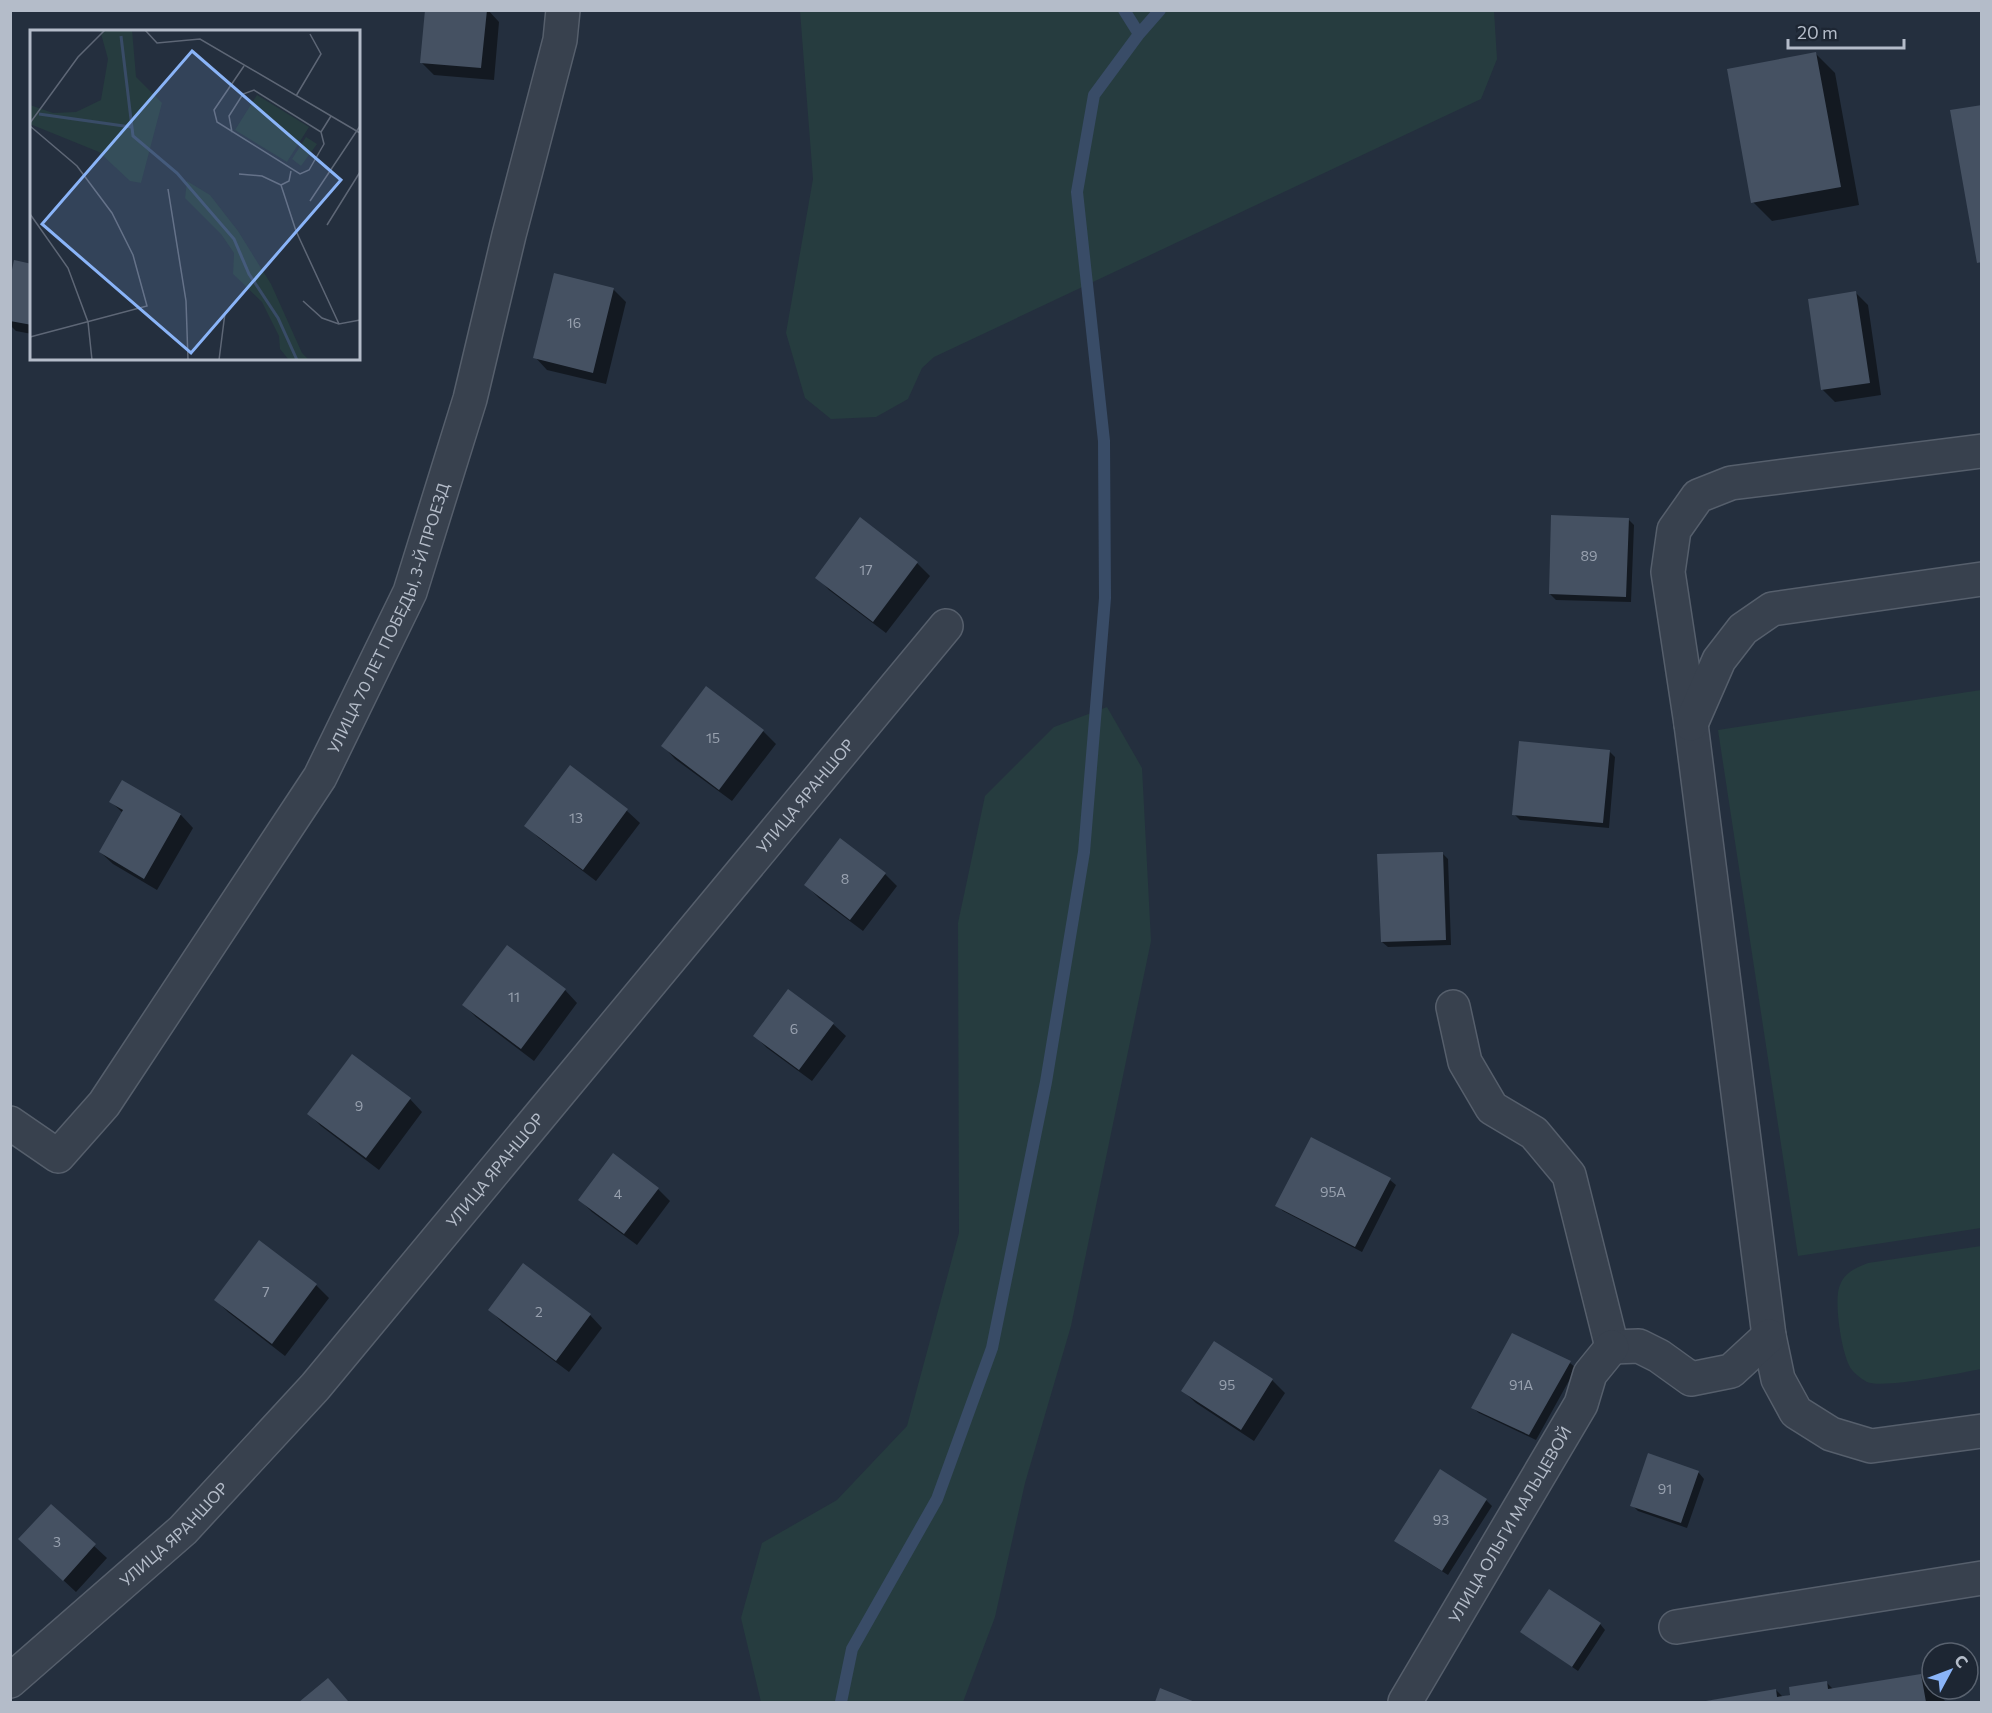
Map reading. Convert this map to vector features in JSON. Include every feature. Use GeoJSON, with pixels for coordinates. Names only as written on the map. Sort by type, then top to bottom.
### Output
{"type":"FeatureCollection","features":[{"type":"Feature","properties":{"kind":"street","name":"УЛИЦА 70 ЛЕТ ПОБЕДЫ, 3-Й ПРОЕЗД"},"geometry":{"type":"LineString","coordinates":[[10,1123],[58,1155],[104,1104],[320,777],[410,592],[470,399],[509,235],[560,40],[563,10]]}},
{"type":"Feature","properties":{"kind":"street"},"geometry":{"type":"LineString","coordinates":[[1982,451],[1731,483],[1698,496],[1674,531],[1668,572],[1691,724],[1769,1336],[1778,1378],[1796,1412],[1831,1434],[1871,1446],[1982,1431]]}},
{"type":"Feature","properties":{"kind":"street"},"geometry":{"type":"LineString","coordinates":[[1691,724],[1719,660],[1743,629],[1772,609],[1982,579]]}},
{"type":"Feature","properties":{"kind":"street","name":"УЛИЦА ЯРАНШОР"},"geometry":{"type":"LineString","coordinates":[[10,1681],[183,1530],[315,1387],[946,626]]}},
{"type":"Feature","properties":{"kind":"street"},"geometry":{"type":"LineString","coordinates":[[1453,1007],[1465,1062],[1492,1108],[1534,1133],[1569,1175],[1612,1347],[1639,1346],[1659,1356],[1691,1379],[1731,1371],[1769,1336]]}},
{"type":"Feature","properties":{"kind":"street","name":"УЛИЦА ОЛЬГИ МАЛЬЦЕВОЙ"},"geometry":{"type":"LineString","coordinates":[[1405,1702],[1581,1404],[1590,1374],[1612,1347]]}},
{"type":"Feature","properties":{"kind":"street"},"geometry":{"type":"LineString","coordinates":[[1676,1627],[1982,1578]]}},
{"type":"Feature","properties":{"kind":"green space"},"geometry":{"type":"Polygon","coordinates":[[[800,11],[1494,11],[1497,59],[1481,99],[934,357],[922,368],[908,399],[876,417],[831,419],[805,398],[786,333],[813,179],[800,11]]]}},
{"type":"Feature","properties":{"kind":"green space"},"geometry":{"type":"Polygon","coordinates":[[[1981,690],[1981,1228],[1798,1256],[1718,730],[1981,690]]]}},
{"type":"Feature","properties":{"kind":"green space"},"geometry":{"type":"Polygon","coordinates":[[[1107,707],[1142,768],[1151,941],[1071,1326],[1025,1483],[995,1617],[963,1702],[761,1702],[741,1618],[762,1543],[837,1500],[907,1426],[959,1233],[958,923],[985,796],[1054,727],[1107,707]]]}},
{"type":"Feature","properties":{"kind":"green space"},"geometry":{"type":"Polygon","coordinates":[[[1981,1246],[1981,1369],[1922,1380],[1876,1384],[1867,1382],[1853,1372],[1845,1354],[1838,1315],[1838,1292],[1842,1281],[1848,1274],[1868,1263],[1981,1246]]]}},
{"type":"Feature","properties":{"kind":"building"},"geometry":{"type":"Polygon","coordinates":[[[425,10],[487,10],[481,68],[420,63],[425,10]]]}},
{"type":"Feature","properties":{"kind":"building"},"geometry":{"type":"Polygon","coordinates":[[[1816,52],[1841,187],[1751,203],[1727,69],[1816,52]]]}},
{"type":"Feature","properties":{"kind":"building"},"geometry":{"type":"Polygon","coordinates":[[[1982,105],[1982,262],[1977,263],[1950,110],[1982,105]]]}},
{"type":"Feature","properties":{"kind":"building"},"geometry":{"type":"Polygon","coordinates":[[[14,260],[30,264],[30,325],[10,321],[10,279],[14,260]]]}},
{"type":"Feature","properties":{"kind":"building"},"geometry":{"type":"Polygon","coordinates":[[[554,273],[614,288],[593,373],[533,358],[554,273]]]}},
{"type":"Feature","properties":{"kind":"building"},"geometry":{"type":"Polygon","coordinates":[[[1856,291],[1870,383],[1821,390],[1808,299],[1856,291]]]}},
{"type":"Feature","properties":{"kind":"building"},"geometry":{"type":"Polygon","coordinates":[[[1551,515],[1629,518],[1626,597],[1549,594],[1551,515]]]}},
{"type":"Feature","properties":{"kind":"building"},"geometry":{"type":"Polygon","coordinates":[[[860,517],[918,562],[873,622],[815,578],[860,517]]]}},
{"type":"Feature","properties":{"kind":"building"},"geometry":{"type":"Polygon","coordinates":[[[706,686],[764,730],[719,790],[661,746],[706,686]]]}},
{"type":"Feature","properties":{"kind":"building"},"geometry":{"type":"Polygon","coordinates":[[[1519,741],[1610,750],[1603,823],[1512,815],[1519,741]]]}},
{"type":"Feature","properties":{"kind":"building"},"geometry":{"type":"Polygon","coordinates":[[[570,765],[628,809],[583,870],[524,826],[570,765]]]}},
{"type":"Feature","properties":{"kind":"building"},"geometry":{"type":"Polygon","coordinates":[[[122,780],[181,814],[144,879],[99,852],[123,810],[109,802],[122,780]]]}},
{"type":"Feature","properties":{"kind":"building"},"geometry":{"type":"Polygon","coordinates":[[[840,838],[886,873],[850,920],[804,885],[840,838]]]}},
{"type":"Feature","properties":{"kind":"building"},"geometry":{"type":"Polygon","coordinates":[[[1443,852],[1446,940],[1381,942],[1377,854],[1443,852]]]}},
{"type":"Feature","properties":{"kind":"building"},"geometry":{"type":"Polygon","coordinates":[[[507,945],[566,989],[521,1049],[462,1005],[507,945]]]}},
{"type":"Feature","properties":{"kind":"building"},"geometry":{"type":"Polygon","coordinates":[[[788,989],[834,1023],[799,1070],[753,1036],[788,989]]]}},
{"type":"Feature","properties":{"kind":"building"},"geometry":{"type":"Polygon","coordinates":[[[352,1054],[411,1098],[366,1158],[307,1114],[352,1054]]]}},
{"type":"Feature","properties":{"kind":"building"},"geometry":{"type":"Polygon","coordinates":[[[1311,1137],[1391,1178],[1355,1247],[1275,1206],[1311,1137]]]}},
{"type":"Feature","properties":{"kind":"building"},"geometry":{"type":"Polygon","coordinates":[[[613,1153],[659,1188],[624,1234],[578,1200],[613,1153]]]}},
{"type":"Feature","properties":{"kind":"building"},"geometry":{"type":"Polygon","coordinates":[[[259,1240],[317,1284],[272,1344],[214,1300],[259,1240]]]}},
{"type":"Feature","properties":{"kind":"building"},"geometry":{"type":"Polygon","coordinates":[[[523,1263],[591,1314],[556,1361],[488,1310],[523,1263]]]}},
{"type":"Feature","properties":{"kind":"building"},"geometry":{"type":"Polygon","coordinates":[[[1512,1333],[1571,1361],[1529,1435],[1471,1408],[1512,1333]]]}},
{"type":"Feature","properties":{"kind":"building"},"geometry":{"type":"Polygon","coordinates":[[[1214,1341],[1273,1379],[1241,1430],[1181,1391],[1214,1341]]]}},
{"type":"Feature","properties":{"kind":"building"},"geometry":{"type":"Polygon","coordinates":[[[1648,1453],[1699,1471],[1681,1523],[1630,1506],[1648,1453]]]}},
{"type":"Feature","properties":{"kind":"building"},"geometry":{"type":"Polygon","coordinates":[[[1440,1469],[1487,1499],[1442,1571],[1394,1541],[1440,1469]]]}},
{"type":"Feature","properties":{"kind":"building"},"geometry":{"type":"Polygon","coordinates":[[[51,1504],[96,1544],[63,1581],[18,1539],[51,1504]]]}},
{"type":"Feature","properties":{"kind":"building"},"geometry":{"type":"Polygon","coordinates":[[[1549,1589],[1601,1623],[1572,1667],[1520,1632],[1549,1589]]]}},
{"type":"Feature","properties":{"kind":"building"},"geometry":{"type":"Polygon","coordinates":[[[1920,1674],[1920,1701],[1926,1702],[1700,1702],[1776,1689],[1777,1697],[1790,1695],[1789,1687],[1827,1681],[1828,1689],[1920,1674]]]}},
{"type":"Feature","properties":{"kind":"building"},"geometry":{"type":"Polygon","coordinates":[[[328,1678],[349,1702],[299,1702],[328,1678]]]}},
{"type":"Feature","properties":{"kind":"building"},"geometry":{"type":"Polygon","coordinates":[[[1160,1688],[1195,1702],[1155,1702],[1160,1688]]]}},
{"type":"Feature","properties":{"kind":"waterway"},"geometry":{"type":"LineString","coordinates":[[1124,10],[1139,34]]}},
{"type":"Feature","properties":{"kind":"waterway"},"geometry":{"type":"LineString","coordinates":[[841,1702],[852,1649],[937,1499],[992,1348],[1046,1082],[1084,852],[1105,598],[1104,441],[1077,192],[1094,95],[1139,34],[1160,10]]}}]}
